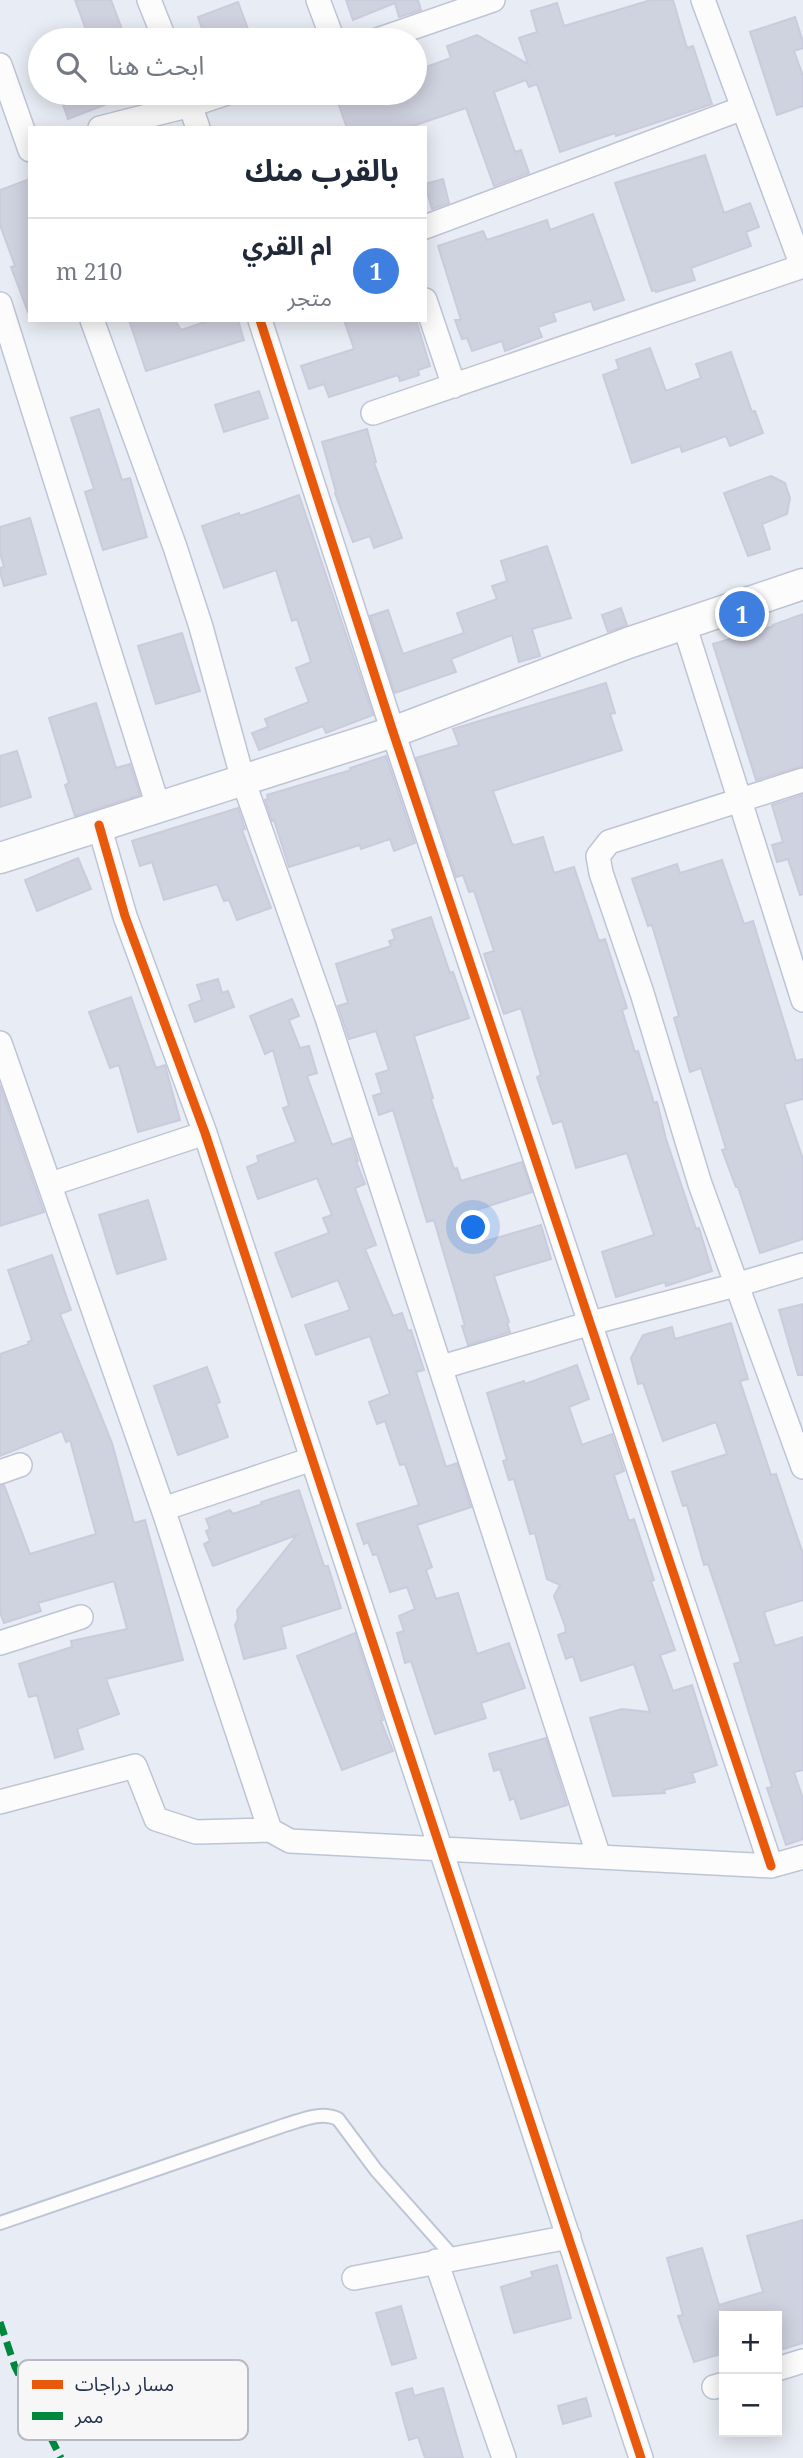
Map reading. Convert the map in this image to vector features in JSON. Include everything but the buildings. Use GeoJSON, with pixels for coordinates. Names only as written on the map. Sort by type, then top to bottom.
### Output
{"type":"FeatureCollection","features":[{"type":"Feature","properties":{"kind":"street"},"geometry":{"type":"LineString","coordinates":[[149,0],[160,28]]}},
{"type":"Feature","properties":{"kind":"street"},"geometry":{"type":"LineString","coordinates":[[318,0],[328,28]]}},
{"type":"Feature","properties":{"kind":"street"},"geometry":{"type":"LineString","coordinates":[[373,413],[802,266],[703,0]]}},
{"type":"Feature","properties":{"kind":"street"},"geometry":{"type":"LineString","coordinates":[[411,28],[486,1]]}},
{"type":"Feature","properties":{"kind":"street"},"geometry":{"type":"LineString","coordinates":[[0,65],[28,146]]}},
{"type":"Feature","properties":{"kind":"street"},"geometry":{"type":"LineString","coordinates":[[106,126],[170,105]]}},
{"type":"Feature","properties":{"kind":"street"},"geometry":{"type":"LineString","coordinates":[[190,105],[197,126]]}},
{"type":"Feature","properties":{"kind":"street"},"geometry":{"type":"LineString","coordinates":[[427,226],[743,108]]}},
{"type":"Feature","properties":{"kind":"street"},"geometry":{"type":"LineString","coordinates":[[427,305],[454,386]]}},
{"type":"Feature","properties":{"kind":"street"},"geometry":{"type":"LineString","coordinates":[[1,309],[158,806]]}},
{"type":"Feature","properties":{"kind":"street"},"geometry":{"type":"LineString","coordinates":[[93,322],[175,547],[201,627],[243,780],[327,1018],[599,1857]]}},
{"type":"Feature","properties":{"kind":"street"},"geometry":{"type":"LineString","coordinates":[[261,322],[393,732],[771,1866]]}},
{"type":"Feature","properties":{"kind":"street"},"geometry":{"type":"LineString","coordinates":[[0,858],[393,732],[684,624],[803,584]]}},
{"type":"Feature","properties":{"kind":"street"},"geometry":{"type":"LineString","coordinates":[[684,624],[803,1000]]}},
{"type":"Feature","properties":{"kind":"street"},"geometry":{"type":"LineString","coordinates":[[803,780],[609,842],[598,856],[601,873],[642,993],[700,1184],[803,1467]]}},
{"type":"Feature","properties":{"kind":"street"},"geometry":{"type":"LineString","coordinates":[[99,825],[125,916],[205,1133],[641,2458]]}},
{"type":"Feature","properties":{"kind":"street"},"geometry":{"type":"LineString","coordinates":[[0,1043],[163,1509],[270,1830]]}},
{"type":"Feature","properties":{"kind":"street"},"geometry":{"type":"LineString","coordinates":[[51,1184],[205,1133]]}},
{"type":"Feature","properties":{"kind":"street"},"geometry":{"type":"LineString","coordinates":[[442,1367],[591,1322],[803,1265]]}},
{"type":"Feature","properties":{"kind":"street"},"geometry":{"type":"LineString","coordinates":[[163,1509],[312,1459]]}},
{"type":"Feature","properties":{"kind":"street"},"geometry":{"type":"LineString","coordinates":[[0,1643],[81,1617]]}},
{"type":"Feature","properties":{"kind":"street"},"geometry":{"type":"LineString","coordinates":[[0,1802],[135,1766],[156,1819],[196,1832],[270,1830],[290,1841],[771,1866],[803,1857]]}},
{"type":"Feature","properties":{"kind":"street"},"geometry":{"type":"LineString","coordinates":[[355,2278],[569,2237]]}},
{"type":"Feature","properties":{"kind":"street"},"geometry":{"type":"LineString","coordinates":[[445,2259],[504,2458]]}},
{"type":"Feature","properties":{"kind":"street"},"geometry":{"type":"LineString","coordinates":[[782,2367],[803,2361]]}},
{"type":"Feature","properties":{"kind":"lane"},"geometry":{"type":"LineString","coordinates":[[0,2223],[285,2125],[320,2115],[330,2115],[338,2119],[445,2259]]}},
{"type":"Feature","properties":{"kind":"marked path"},"geometry":{"type":"LineString","coordinates":[[0,2322],[18,2373]]}},
{"type":"Feature","properties":{"kind":"marked path"},"geometry":{"type":"LineString","coordinates":[[52,2440],[61,2458]]}},
{"type":"Feature","properties":{"kind":"cycle path"},"geometry":{"type":"LineString","coordinates":[[261,322],[393,732],[771,1866]]}},
{"type":"Feature","properties":{"kind":"cycle path"},"geometry":{"type":"LineString","coordinates":[[99,825],[125,916],[205,1133],[641,2458]]}},
{"type":"Feature","properties":{"kind":"place","name":"ام القري"},"geometry":{"type":"Point","coordinates":[742,614]}}]}
